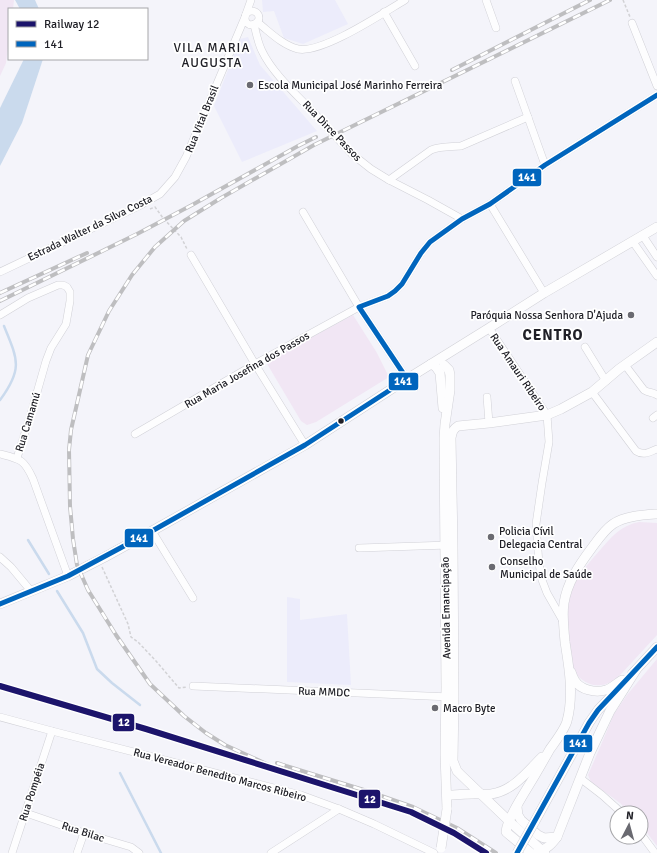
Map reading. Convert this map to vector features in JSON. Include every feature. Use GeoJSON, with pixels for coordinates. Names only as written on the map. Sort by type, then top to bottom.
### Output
{"type":"FeatureCollection","features":[{"type":"Feature","properties":{"kind":"main road"},"geometry":{"type":"LineString","coordinates":[[0,604],[68,576],[99,560],[305,445],[544,293],[657,227]]}},
{"type":"Feature","properties":{"kind":"main road"},"geometry":{"type":"LineString","coordinates":[[450,390],[451,419],[458,426],[547,415],[592,392],[625,365],[657,342]]}},
{"type":"Feature","properties":{"kind":"main road"},"geometry":{"type":"LineString","coordinates":[[431,364],[436,363],[444,365],[451,352]]}},
{"type":"Feature","properties":{"kind":"main road"},"geometry":{"type":"LineString","coordinates":[[431,364],[436,367],[440,373],[445,424]]}},
{"type":"Feature","properties":{"kind":"main road","name":"Avenida Emancipação"},"geometry":{"type":"LineString","coordinates":[[444,365],[449,370],[450,376],[450,390],[445,424],[449,545]]}},
{"type":"Feature","properties":{"kind":"main road","name":"Avenida Emancipação"},"geometry":{"type":"LineString","coordinates":[[458,426],[453,430],[451,438],[449,545],[452,754],[457,771],[482,795]]}},
{"type":"Feature","properties":{"kind":"main road"},"geometry":{"type":"LineString","coordinates":[[636,670],[610,711],[590,753],[557,837],[544,852],[531,853],[506,832],[506,828],[567,722],[570,706],[570,689],[563,621],[564,602],[567,588],[584,559],[602,534],[612,524],[639,515],[657,514]]}},
{"type":"Feature","properties":{"kind":"main road"},"geometry":{"type":"LineString","coordinates":[[639,515],[657,518]]}},
{"type":"Feature","properties":{"kind":"main road"},"geometry":{"type":"LineString","coordinates":[[517,853],[589,722],[598,710],[657,647]]}},
{"type":"Feature","properties":{"kind":"main road"},"geometry":{"type":"LineString","coordinates":[[569,668],[574,680],[579,686],[592,691],[607,689],[636,670]]}},
{"type":"Feature","properties":{"kind":"main road","name":"Avenida Emancipação"},"geometry":{"type":"LineString","coordinates":[[438,851],[447,809],[445,754],[450,697]]}},
{"type":"Feature","properties":{"kind":"main road"},"geometry":{"type":"LineString","coordinates":[[447,795],[482,795],[500,792],[511,786],[526,774],[549,751]]}},
{"type":"Feature","properties":{"kind":"main road"},"geometry":{"type":"LineString","coordinates":[[482,795],[544,852]]}},
{"type":"Feature","properties":{"kind":"main road"},"geometry":{"type":"LineString","coordinates":[[517,807],[520,820],[538,835],[544,838],[557,837]]}},
{"type":"Feature","properties":{"kind":"street","name":"Rua Vital Brasil"},"geometry":{"type":"LineString","coordinates":[[175,177],[186,157],[251,0]]}},
{"type":"Feature","properties":{"kind":"street"},"geometry":{"type":"LineString","coordinates":[[254,24],[258,19],[255,0]]}},
{"type":"Feature","properties":{"kind":"street"},"geometry":{"type":"LineString","coordinates":[[256,12],[252,11],[246,15],[246,20],[248,23],[254,24],[286,44],[299,49],[314,48],[332,42],[405,0]]}},
{"type":"Feature","properties":{"kind":"street"},"geometry":{"type":"LineString","coordinates":[[486,0],[496,28]]}},
{"type":"Feature","properties":{"kind":"street"},"geometry":{"type":"LineString","coordinates":[[384,12],[414,66]]}},
{"type":"Feature","properties":{"kind":"street"},"geometry":{"type":"LineString","coordinates":[[632,23],[657,86]]}},
{"type":"Feature","properties":{"kind":"street","name":"Rua Vital Brasil"},"geometry":{"type":"LineString","coordinates":[[236,38],[254,24]]}},
{"type":"Feature","properties":{"kind":"street","name":"Rua Dirce Passos"},"geometry":{"type":"LineString","coordinates":[[254,24],[262,51],[269,63],[279,76],[352,154],[371,169],[389,180],[462,219]]}},
{"type":"Feature","properties":{"kind":"street"},"geometry":{"type":"LineString","coordinates":[[515,81],[545,165]]}},
{"type":"Feature","properties":{"kind":"street","name":"Rua Maria Josefina dos Passos"},"geometry":{"type":"LineString","coordinates":[[135,434],[255,364],[359,307],[388,296],[402,284],[421,253],[430,242],[440,234],[462,219],[490,204],[545,165],[657,95]]}},
{"type":"Feature","properties":{"kind":"street"},"geometry":{"type":"LineString","coordinates":[[389,180],[431,150],[438,147],[461,146],[528,118]]}},
{"type":"Feature","properties":{"kind":"street","name":"Estrada Walter da Silva Costa"},"geometry":{"type":"LineString","coordinates":[[0,272],[142,204],[160,194],[175,177]]}},
{"type":"Feature","properties":{"kind":"street"},"geometry":{"type":"LineString","coordinates":[[490,204],[544,293]]}},
{"type":"Feature","properties":{"kind":"street"},"geometry":{"type":"LineString","coordinates":[[302,212],[359,307],[407,379]]}},
{"type":"Feature","properties":{"kind":"street"},"geometry":{"type":"LineString","coordinates":[[643,236],[657,257]]}},
{"type":"Feature","properties":{"kind":"street"},"geometry":{"type":"LineString","coordinates":[[633,242],[657,276]]}},
{"type":"Feature","properties":{"kind":"street"},"geometry":{"type":"LineString","coordinates":[[191,255],[255,364],[305,445]]}},
{"type":"Feature","properties":{"kind":"street","name":"Rua Camamú"},"geometry":{"type":"LineString","coordinates":[[0,315],[28,298],[58,285],[67,287],[70,292],[66,324],[51,348],[46,361],[17,458],[28,469],[33,479],[68,576]]}},
{"type":"Feature","properties":{"kind":"street","name":"Rua Amauri Ribeiro"},"geometry":{"type":"LineString","coordinates":[[489,328],[547,415]]}},
{"type":"Feature","properties":{"kind":"street"},"geometry":{"type":"LineString","coordinates":[[585,347],[606,381]]}},
{"type":"Feature","properties":{"kind":"street"},"geometry":{"type":"LineString","coordinates":[[625,365],[644,390],[657,395]]}},
{"type":"Feature","properties":{"kind":"street"},"geometry":{"type":"LineString","coordinates":[[592,392],[636,451],[641,454],[645,454],[657,449]]}},
{"type":"Feature","properties":{"kind":"street"},"geometry":{"type":"LineString","coordinates":[[487,397],[489,423]]}},
{"type":"Feature","properties":{"kind":"street"},"geometry":{"type":"LineString","coordinates":[[547,415],[549,442],[536,524],[539,564],[542,580],[547,593],[563,621]]}},
{"type":"Feature","properties":{"kind":"street"},"geometry":{"type":"LineString","coordinates":[[0,454],[17,458]]}},
{"type":"Feature","properties":{"kind":"street"},"geometry":{"type":"LineString","coordinates":[[152,531],[193,598]]}},
{"type":"Feature","properties":{"kind":"street"},"geometry":{"type":"LineString","coordinates":[[359,548],[449,545]]}},
{"type":"Feature","properties":{"kind":"street"},"geometry":{"type":"LineString","coordinates":[[0,556],[31,591]]}},
{"type":"Feature","properties":{"kind":"street","name":"Rua MMDC"},"geometry":{"type":"LineString","coordinates":[[193,686],[450,697]]}},
{"type":"Feature","properties":{"kind":"street","name":"Rua Vereador Benedito Marcos Ribeiro"},"geometry":{"type":"LineString","coordinates":[[0,717],[300,795],[339,809],[438,851]]}},
{"type":"Feature","properties":{"kind":"street","name":"Rua Pompéia"},"geometry":{"type":"LineString","coordinates":[[12,853],[52,731]]}},
{"type":"Feature","properties":{"kind":"street"},"geometry":{"type":"LineString","coordinates":[[580,778],[613,805]]}},
{"type":"Feature","properties":{"kind":"street"},"geometry":{"type":"LineString","coordinates":[[271,853],[339,809]]}},
{"type":"Feature","properties":{"kind":"street","name":"Rua Bilac"},"geometry":{"type":"LineString","coordinates":[[26,814],[131,847],[139,853]]}},
{"type":"Feature","properties":{"kind":"street"},"geometry":{"type":"LineString","coordinates":[[77,853],[84,833]]}},
{"type":"Feature","properties":{"kind":"street"},"geometry":{"type":"LineString","coordinates":[[649,845],[655,853]]}},
{"type":"Feature","properties":{"kind":"path"},"geometry":{"type":"LineString","coordinates":[[623,0],[632,23]]}},
{"type":"Feature","properties":{"kind":"path"},"geometry":{"type":"LineString","coordinates":[[142,204],[146,210],[155,207],[181,238],[191,255]]}},
{"type":"Feature","properties":{"kind":"path"},"geometry":{"type":"LineString","coordinates":[[99,560],[128,624],[131,637],[156,660],[179,688],[193,686]]}},
{"type":"Feature","properties":{"kind":"shaded area"},"geometry":{"type":"Polygon","coordinates":[[[0,0],[14,0],[13,8],[8,8],[8,46],[6,63],[0,76],[0,0]]]}},
{"type":"Feature","properties":{"kind":"shaded area"},"geometry":{"type":"Polygon","coordinates":[[[262,0],[335,0],[348,24],[303,44],[284,38],[274,11],[263,12],[262,0]]]}},
{"type":"Feature","properties":{"kind":"shaded area","name":"Escola Municipal José Marinho Ferreira"},"geometry":{"type":"Polygon","coordinates":[[[248,37],[260,65],[317,131],[242,162],[214,106],[240,39],[248,37]]]}},
{"type":"Feature","properties":{"kind":"shaded area"},"geometry":{"type":"Polygon","coordinates":[[[353,315],[377,353],[389,377],[316,422],[307,425],[301,421],[266,362],[353,315]]]}},
{"type":"Feature","properties":{"kind":"shaded area"},"geometry":{"type":"Polygon","coordinates":[[[639,522],[657,523],[657,635],[622,673],[610,683],[604,685],[592,685],[577,675],[572,664],[565,618],[569,594],[572,586],[580,575],[609,540],[622,528],[639,522]]]}},
{"type":"Feature","properties":{"kind":"shaded area"},"geometry":{"type":"Polygon","coordinates":[[[287,597],[300,599],[300,620],[347,614],[351,685],[287,682],[287,597]]]}},
{"type":"Feature","properties":{"kind":"shaded area"},"geometry":{"type":"Polygon","coordinates":[[[657,659],[657,846],[649,836],[649,805],[622,805],[591,782],[588,775],[614,714],[627,695],[657,659]]]}},
{"type":"Feature","properties":{"kind":"water"},"geometry":{"type":"Polygon","coordinates":[[[15,0],[35,0],[39,8],[19,8],[15,0]]]}},
{"type":"Feature","properties":{"kind":"water"},"geometry":{"type":"Polygon","coordinates":[[[24,60],[43,60],[22,123],[0,166],[0,108],[24,60]]]}},
{"type":"Feature","properties":{"kind":"waterway"},"geometry":{"type":"LineString","coordinates":[[0,400],[12,380],[16,364],[13,348],[4,326]]}},
{"type":"Feature","properties":{"kind":"waterway"},"geometry":{"type":"LineString","coordinates":[[28,540],[49,574]]}},
{"type":"Feature","properties":{"kind":"waterway"},"geometry":{"type":"LineString","coordinates":[[57,591],[83,633],[97,669],[140,705]]}},
{"type":"Feature","properties":{"kind":"waterway"},"geometry":{"type":"LineString","coordinates":[[120,773],[161,853]]}},
{"type":"Feature","properties":{"kind":"railway"},"geometry":{"type":"LineString","coordinates":[[452,70],[590,0]]}},
{"type":"Feature","properties":{"kind":"railway"},"geometry":{"type":"LineString","coordinates":[[284,772],[225,745],[184,716],[150,684],[116,635],[88,590],[77,565],[73,539],[70,506],[69,450],[71,430],[88,355],[109,311],[132,275],[155,247],[184,221],[314,145],[610,0]]}},
{"type":"Feature","properties":{"kind":"railway"},"geometry":{"type":"LineString","coordinates":[[0,301],[137,234],[316,137]]}},
{"type":"Feature","properties":{"kind":"railway"},"geometry":{"type":"LineString","coordinates":[[0,293],[87,253]]}},
{"type":"Feature","properties":{"kind":"railway"},"geometry":{"type":"LineString","coordinates":[[277,763],[413,807],[457,828],[496,853]]}},
{"type":"Feature","properties":{"kind":"rail line","name":"12"},"geometry":{"type":"LineString","coordinates":[[0,686],[146,729],[411,812],[454,833],[486,853]]}},
{"type":"Feature","properties":{"kind":"transit line","name":"141"},"geometry":{"type":"LineString","coordinates":[[0,604],[68,576],[152,531],[305,445],[407,379],[359,307],[388,296],[395,291],[402,284],[421,253],[430,242],[462,219],[490,204],[545,165],[657,95]]}},
{"type":"Feature","properties":{"kind":"transit line","name":"141"},"geometry":{"type":"LineString","coordinates":[[517,853],[589,723],[598,710],[657,647]]}},
{"type":"Feature","properties":{"kind":"place","name":"Escola Municipal José Marinho Ferreira"},"geometry":{"type":"Point","coordinates":[250,85]}},
{"type":"Feature","properties":{"kind":"place","name":"Paróquia Nossa Senhora D'Ajuda"},"geometry":{"type":"Point","coordinates":[631,315]}},
{"type":"Feature","properties":{"kind":"place","name":"Policia Cívil Delegacia Central"},"geometry":{"type":"Point","coordinates":[491,537]}},
{"type":"Feature","properties":{"kind":"place","name":"Conselho Municipal de Saúde"},"geometry":{"type":"Point","coordinates":[492,567]}},
{"type":"Feature","properties":{"kind":"place","name":"Macro Byte"},"geometry":{"type":"Point","coordinates":[435,708]}},
{"type":"Feature","properties":{"kind":"district","name":"VILA MARIA AUGUSTA"},"geometry":{"type":"Point","coordinates":[212,56]}},
{"type":"Feature","properties":{"kind":"district","name":"CENTRO"},"geometry":{"type":"Point","coordinates":[553,335]}}]}
